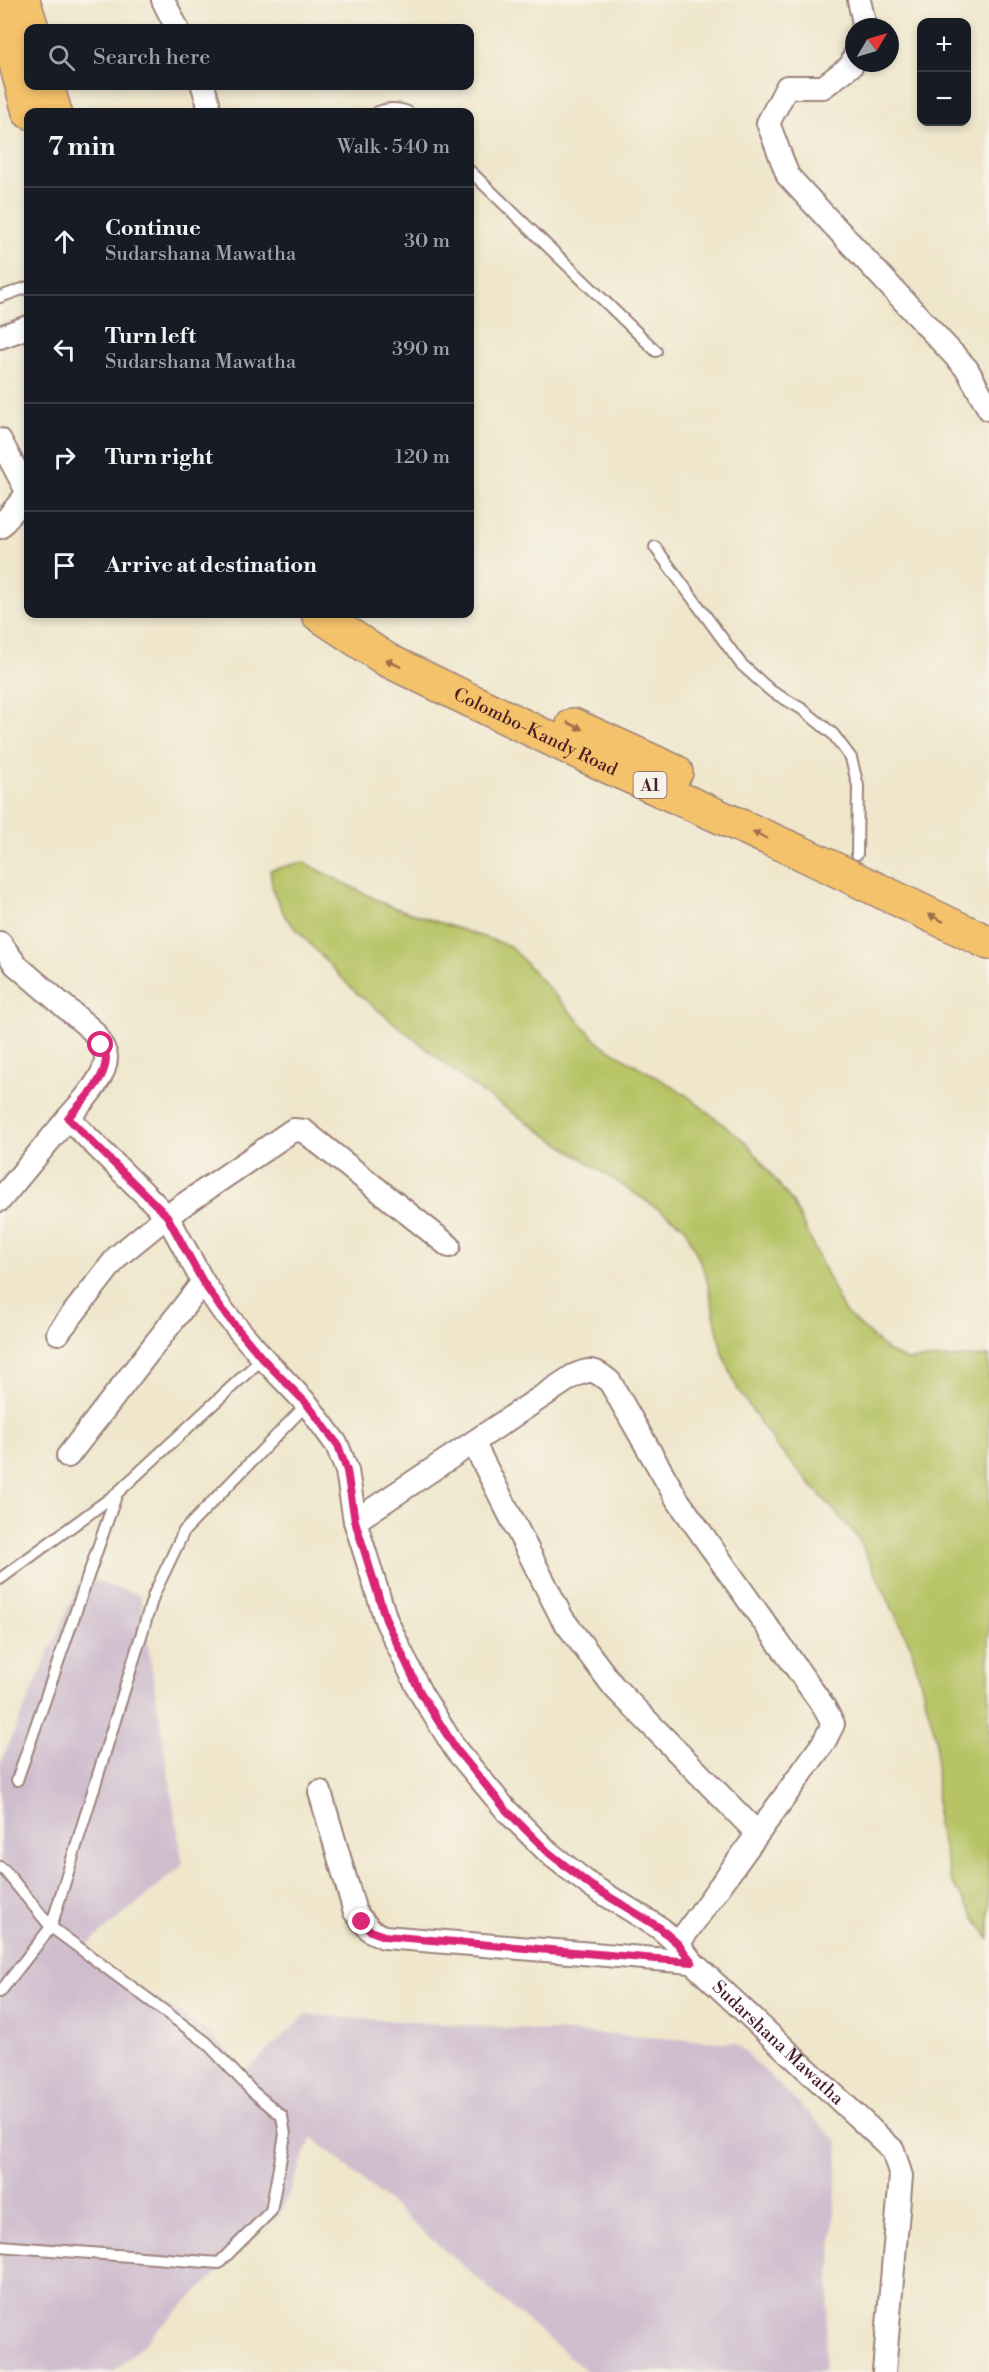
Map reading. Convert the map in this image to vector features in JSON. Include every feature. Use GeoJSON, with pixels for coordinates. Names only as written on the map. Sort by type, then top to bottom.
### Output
{"type":"FeatureCollection","features":[{"type":"Feature","properties":{"kind":"highway"},"geometry":{"type":"LineString","coordinates":[[23,0],[31,24]]}},
{"type":"Feature","properties":{"kind":"highway"},"geometry":{"type":"LineString","coordinates":[[0,5],[28,108]]}},
{"type":"Feature","properties":{"kind":"highway"},"geometry":{"type":"LineString","coordinates":[[48,90],[54,108]]}},
{"type":"Feature","properties":{"kind":"highway","name":"Colombo-Kandy Road"},"geometry":{"type":"LineString","coordinates":[[324,618],[387,660],[611,768],[799,852],[989,943]]}},
{"type":"Feature","properties":{"kind":"highway","name":"Colombo-Kandy Road"},"geometry":{"type":"LineString","coordinates":[[362,618],[426,656],[857,855],[989,919]]}},
{"type":"Feature","properties":{"kind":"street"},"geometry":{"type":"LineString","coordinates":[[163,0],[175,24]]}},
{"type":"Feature","properties":{"kind":"street"},"geometry":{"type":"LineString","coordinates":[[859,0],[863,18]]}},
{"type":"Feature","properties":{"kind":"street"},"geometry":{"type":"LineString","coordinates":[[845,70],[823,87],[787,87],[768,123],[788,176],[967,369],[989,409]]}},
{"type":"Feature","properties":{"kind":"street"},"geometry":{"type":"LineString","coordinates":[[204,90],[208,108]]}},
{"type":"Feature","properties":{"kind":"street"},"geometry":{"type":"LineString","coordinates":[[0,337],[24,328]]}},
{"type":"Feature","properties":{"kind":"street"},"geometry":{"type":"LineString","coordinates":[[0,440],[24,485]]}},
{"type":"Feature","properties":{"kind":"street"},"geometry":{"type":"LineString","coordinates":[[0,527],[24,498]]}},
{"type":"Feature","properties":{"kind":"street"},"geometry":{"type":"LineString","coordinates":[[0,943],[16,965],[93,1031],[106,1057],[101,1074],[91,1090],[0,1200]]}},
{"type":"Feature","properties":{"kind":"street","name":"Sudarshana Mawatha"},"geometry":{"type":"LineString","coordinates":[[68,1118],[167,1216],[203,1282],[222,1310],[262,1358],[307,1404],[338,1445],[347,1471],[355,1521],[386,1620],[420,1692],[456,1749],[507,1811],[549,1853],[590,1885],[660,1928],[678,1944],[692,1962],[893,2150],[901,2176],[884,2372]]}},
{"type":"Feature","properties":{"kind":"street"},"geometry":{"type":"LineString","coordinates":[[58,1333],[118,1256],[167,1216],[293,1130],[304,1131],[449,1246]]}},
{"type":"Feature","properties":{"kind":"street"},"geometry":{"type":"LineString","coordinates":[[68,1456],[203,1282]]}},
{"type":"Feature","properties":{"kind":"street"},"geometry":{"type":"LineString","coordinates":[[355,1521],[573,1376],[588,1370],[597,1372],[610,1382],[676,1499],[824,1707],[833,1724],[824,1742],[678,1944]]}},
{"type":"Feature","properties":{"kind":"street"},"geometry":{"type":"LineString","coordinates":[[474,1444],[561,1618],[615,1687],[757,1833]]}},
{"type":"Feature","properties":{"kind":"street"},"geometry":{"type":"LineString","coordinates":[[320,1792],[356,1912],[371,1931],[384,1936],[692,1962]]}},
{"type":"Feature","properties":{"kind":"lane"},"geometry":{"type":"LineString","coordinates":[[474,175],[656,351]]}},
{"type":"Feature","properties":{"kind":"lane"},"geometry":{"type":"LineString","coordinates":[[0,297],[24,288]]}},
{"type":"Feature","properties":{"kind":"lane"},"geometry":{"type":"LineString","coordinates":[[655,547],[741,664],[771,692],[802,709],[832,734],[851,758],[858,786],[857,855]]}},
{"type":"Feature","properties":{"kind":"lane"},"geometry":{"type":"LineString","coordinates":[[0,1579],[117,1493],[262,1358]]}},
{"type":"Feature","properties":{"kind":"lane"},"geometry":{"type":"LineString","coordinates":[[0,1992],[51,1926],[154,1594],[184,1532],[307,1404]]}},
{"type":"Feature","properties":{"kind":"lane"},"geometry":{"type":"LineString","coordinates":[[17,1780],[117,1493]]}},
{"type":"Feature","properties":{"kind":"lane"},"geometry":{"type":"LineString","coordinates":[[0,1867],[51,1926],[206,2043],[252,2091],[282,2116],[285,2135],[271,2211],[219,2263],[0,2246]]}},
{"type":"Feature","properties":{"kind":"shaded area"},"geometry":{"type":"Polygon","coordinates":[[[82,1577],[140,1595],[183,1865],[81,1950],[213,2036],[246,2071],[306,2015],[736,2043],[839,2143],[824,2372],[587,2372],[312,2137],[281,2212],[114,2372],[8,2372],[0,2367],[0,1764],[82,1577]]]}},
{"type":"Feature","properties":{"kind":"green space"},"geometry":{"type":"Polygon","coordinates":[[[303,862],[387,905],[510,946],[600,1044],[685,1094],[748,1144],[793,1203],[844,1311],[889,1352],[907,1360],[989,1356],[989,1939],[951,1881],[937,1823],[936,1738],[911,1647],[857,1536],[776,1446],[737,1388],[722,1352],[706,1275],[684,1226],[474,1087],[353,990],[286,918],[273,891],[270,870],[303,862]]]}},
{"type":"Feature","properties":{"kind":"route"},"geometry":{"type":"LineString","coordinates":[[101,1045],[106,1057],[101,1074],[68,1118],[167,1216],[203,1282],[222,1310],[262,1358],[307,1404],[338,1445],[347,1471],[355,1521],[386,1620],[420,1692],[456,1749],[507,1811],[549,1853],[590,1885],[660,1928],[678,1944],[692,1962],[384,1936],[371,1931],[362,1922]]}}]}
